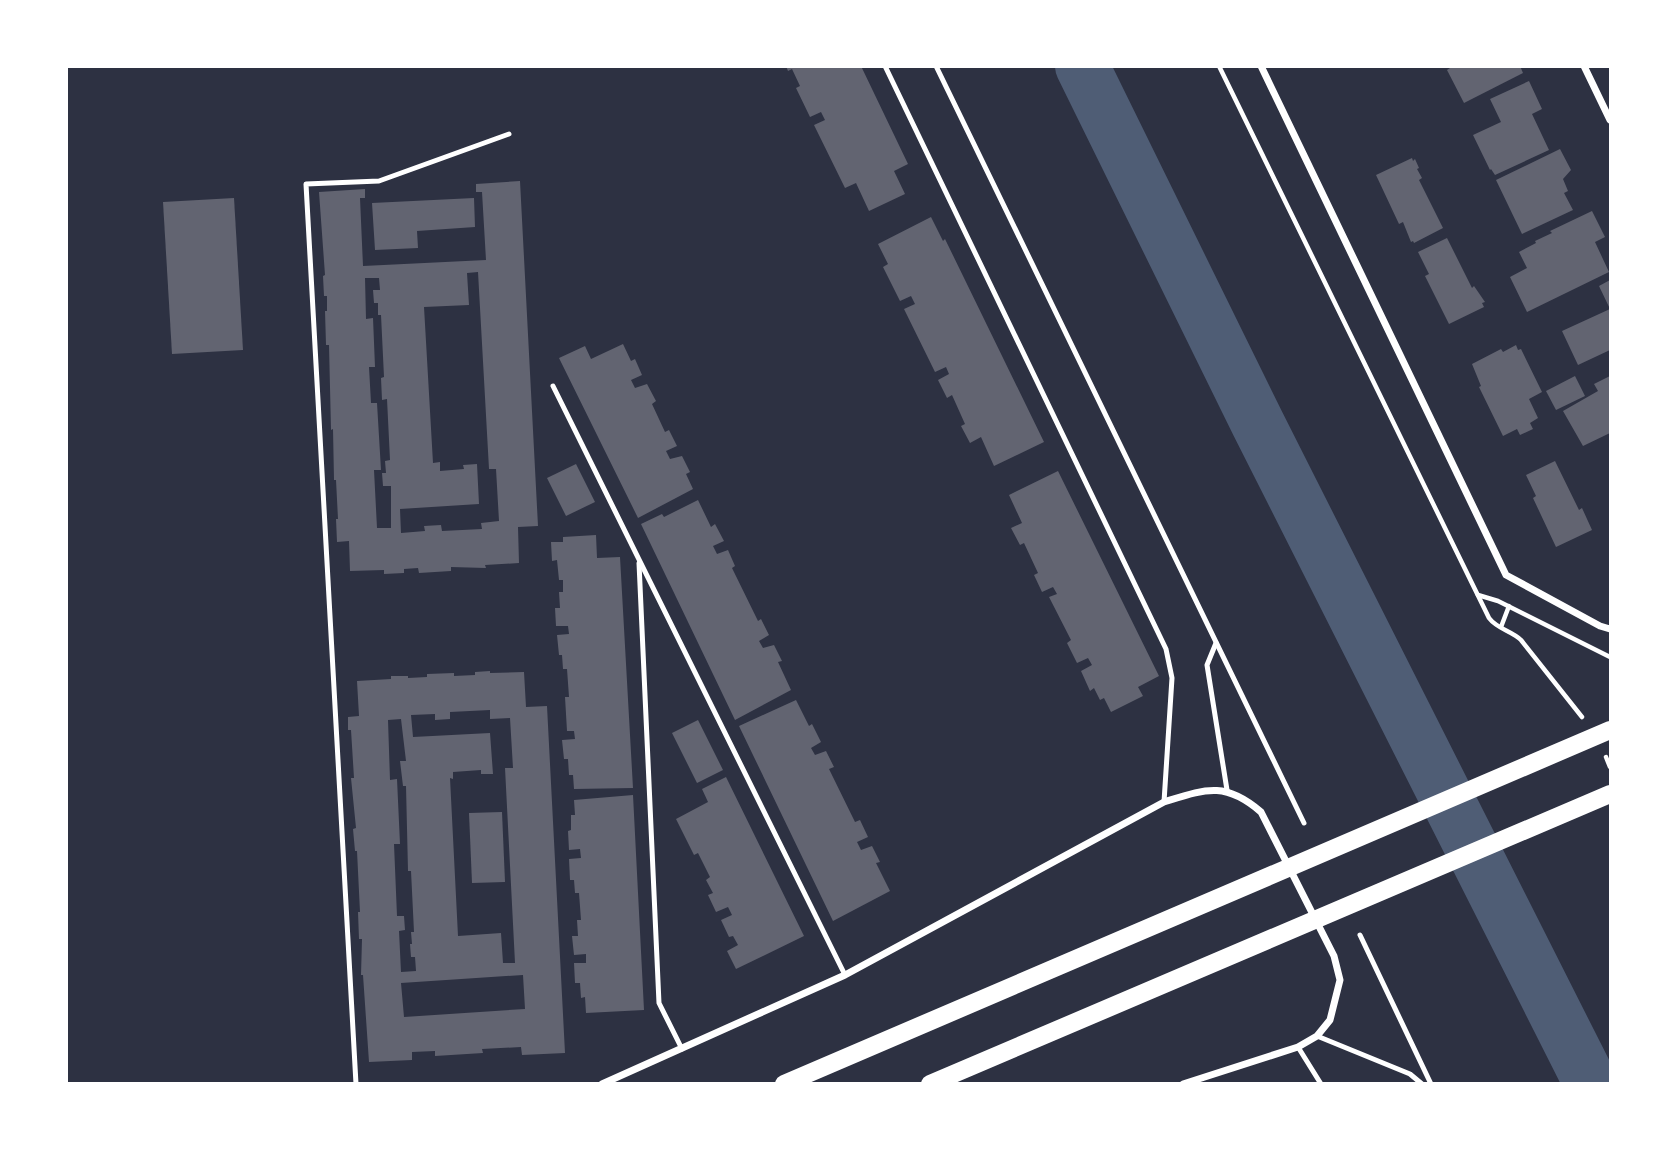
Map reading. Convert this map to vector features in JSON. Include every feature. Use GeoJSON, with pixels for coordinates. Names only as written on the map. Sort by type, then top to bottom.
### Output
{"type":"FeatureCollection","features":[{"type":"Feature","properties":{"kind":"main road"},"geometry":{"type":"LineString","coordinates":[[784,1083],[1611,730]]}},
{"type":"Feature","properties":{"kind":"main road"},"geometry":{"type":"LineString","coordinates":[[930,1083],[1611,794]]}},
{"type":"Feature","properties":{"kind":"street"},"geometry":{"type":"LineString","coordinates":[[1261,66],[1506,575],[1600,626],[1611,629]]}},
{"type":"Feature","properties":{"kind":"street"},"geometry":{"type":"LineString","coordinates":[[1584,66],[1611,120]]}},
{"type":"Feature","properties":{"kind":"street"},"geometry":{"type":"LineString","coordinates":[[602,1083],[845,975],[1164,802],[1193,793],[1227,790],[1245,798],[1261,812],[1334,956],[1340,980],[1330,1020],[1317,1036],[1298,1047],[1183,1083]]}},
{"type":"Feature","properties":{"kind":"lane"},"geometry":{"type":"LineString","coordinates":[[885,66],[1166,649],[1172,678],[1164,802]]}},
{"type":"Feature","properties":{"kind":"lane"},"geometry":{"type":"LineString","coordinates":[[936,66],[1304,823]]}},
{"type":"Feature","properties":{"kind":"lane"},"geometry":{"type":"LineString","coordinates":[[356,1083],[306,184],[379,181],[509,134]]}},
{"type":"Feature","properties":{"kind":"lane"},"geometry":{"type":"LineString","coordinates":[[553,386],[845,975]]}},
{"type":"Feature","properties":{"kind":"lane"},"geometry":{"type":"LineString","coordinates":[[639,560],[659,1003],[682,1049]]}},
{"type":"Feature","properties":{"kind":"lane"},"geometry":{"type":"LineString","coordinates":[[1216,643],[1207,665],[1227,790]]}},
{"type":"Feature","properties":{"kind":"lane"},"geometry":{"type":"LineString","coordinates":[[1360,935],[1431,1083]]}},
{"type":"Feature","properties":{"kind":"lane"},"geometry":{"type":"LineString","coordinates":[[1317,1036],[1410,1074],[1422,1083]]}},
{"type":"Feature","properties":{"kind":"lane"},"geometry":{"type":"LineString","coordinates":[[1298,1047],[1321,1083]]}},
{"type":"Feature","properties":{"kind":"path"},"geometry":{"type":"LineString","coordinates":[[1219,66],[1492,622],[1521,640],[1587,725]]}},
{"type":"Feature","properties":{"kind":"path"},"geometry":{"type":"LineString","coordinates":[[1477,594],[1509,606],[1611,657]]}},
{"type":"Feature","properties":{"kind":"path"},"geometry":{"type":"LineString","coordinates":[[1501,627],[1509,606]]}},
{"type":"Feature","properties":{"kind":"path"},"geometry":{"type":"LineString","coordinates":[[1604,753],[1611,767]]}},
{"type":"Feature","properties":{"kind":"building"},"geometry":{"type":"Polygon","coordinates":[[[786,66],[861,66],[908,164],[894,171],[905,194],[869,211],[856,183],[845,188],[814,125],[825,120],[821,112],[810,117],[796,88],[800,86],[792,69],[788,71],[786,66]]]}},
{"type":"Feature","properties":{"kind":"building"},"geometry":{"type":"Polygon","coordinates":[[[1453,66],[1520,66],[1523,73],[1464,103],[1447,70],[1453,66]]]}},
{"type":"Feature","properties":{"kind":"building"},"geometry":{"type":"Polygon","coordinates":[[[1529,81],[1542,109],[1532,114],[1549,150],[1495,175],[1473,135],[1501,122],[1490,99],[1529,81]]]}},
{"type":"Feature","properties":{"kind":"building"},"geometry":{"type":"Polygon","coordinates":[[[1560,149],[1571,170],[1563,179],[1568,191],[1564,193],[1573,210],[1522,234],[1496,180],[1560,149]]]}},
{"type":"Feature","properties":{"kind":"building"},"geometry":{"type":"Polygon","coordinates":[[[1412,158],[1419,168],[1417,169],[1422,178],[1419,180],[1443,228],[1414,243],[1411,242],[1403,222],[1399,224],[1376,175],[1412,158]]]}},
{"type":"Feature","properties":{"kind":"building"},"geometry":{"type":"Polygon","coordinates":[[[520,181],[538,526],[518,527],[519,563],[485,565],[486,568],[451,567],[451,571],[419,573],[418,568],[404,569],[404,573],[384,574],[384,570],[350,571],[349,541],[337,542],[329,345],[326,345],[327,296],[324,296],[319,192],[365,189],[365,198],[360,198],[363,266],[486,260],[482,192],[476,192],[476,184],[520,181]],[[478,272],[467,273],[469,305],[424,307],[433,463],[440,462],[440,471],[464,469],[463,465],[477,464],[479,504],[400,509],[401,533],[425,531],[424,526],[441,525],[442,531],[482,529],[481,523],[499,521],[496,469],[489,469],[478,272]],[[365,278],[366,319],[373,318],[375,367],[369,367],[371,403],[377,403],[381,470],[374,470],[377,528],[391,528],[391,486],[383,486],[382,473],[386,473],[385,461],[390,460],[387,399],[382,400],[381,378],[384,377],[381,315],[378,315],[378,303],[374,303],[373,290],[380,290],[379,278],[365,278]]]}},
{"type":"Feature","properties":{"kind":"building"},"geometry":{"type":"Polygon","coordinates":[[[234,198],[243,350],[172,354],[163,202],[234,198]]]}},
{"type":"Feature","properties":{"kind":"building"},"geometry":{"type":"Polygon","coordinates":[[[474,198],[475,227],[417,231],[418,248],[375,250],[372,203],[474,198]]]}},
{"type":"Feature","properties":{"kind":"building"},"geometry":{"type":"Polygon","coordinates":[[[1592,211],[1605,237],[1595,242],[1609,272],[1527,312],[1510,277],[1527,268],[1519,252],[1552,233],[1550,231],[1592,211]]]}},
{"type":"Feature","properties":{"kind":"building"},"geometry":{"type":"Polygon","coordinates":[[[931,217],[943,241],[945,239],[1044,442],[994,466],[981,437],[970,443],[961,426],[965,424],[952,395],[947,398],[938,380],[949,374],[946,367],[935,372],[904,309],[915,304],[911,296],[900,301],[883,267],[888,264],[878,244],[931,217]]]}},
{"type":"Feature","properties":{"kind":"building"},"geometry":{"type":"Polygon","coordinates":[[[1447,238],[1472,288],[1474,286],[1485,302],[1482,303],[1484,307],[1449,324],[1425,276],[1429,274],[1418,252],[1447,238]]]}},
{"type":"Feature","properties":{"kind":"building"},"geometry":{"type":"Polygon","coordinates":[[[1610,280],[1610,309],[1599,286],[1610,280]]]}},
{"type":"Feature","properties":{"kind":"building"},"geometry":{"type":"Polygon","coordinates":[[[1610,309],[1610,350],[1578,365],[1562,331],[1610,309]]]}},
{"type":"Feature","properties":{"kind":"building"},"geometry":{"type":"Polygon","coordinates":[[[623,344],[631,361],[635,359],[642,375],[631,380],[635,388],[647,384],[656,401],[652,404],[665,432],[669,430],[677,446],[666,451],[670,459],[682,456],[690,472],[686,474],[693,489],[638,518],[559,358],[585,346],[591,359],[623,344]]]}},
{"type":"Feature","properties":{"kind":"building"},"geometry":{"type":"Polygon","coordinates":[[[1516,345],[1518,350],[1521,349],[1542,392],[1529,399],[1538,418],[1530,423],[1533,429],[1520,435],[1517,429],[1503,436],[1479,387],[1481,386],[1472,364],[1501,349],[1503,352],[1516,345]]]}},
{"type":"Feature","properties":{"kind":"building"},"geometry":{"type":"Polygon","coordinates":[[[1575,376],[1585,396],[1556,410],[1546,391],[1575,376]]]}},
{"type":"Feature","properties":{"kind":"building"},"geometry":{"type":"Polygon","coordinates":[[[1610,376],[1610,433],[1583,446],[1563,411],[1598,391],[1594,384],[1610,376]]]}},
{"type":"Feature","properties":{"kind":"building"},"geometry":{"type":"Polygon","coordinates":[[[1555,461],[1592,530],[1556,547],[1533,498],[1536,496],[1526,475],[1555,461]]]}},
{"type":"Feature","properties":{"kind":"building"},"geometry":{"type":"Polygon","coordinates":[[[576,464],[595,502],[566,516],[547,478],[576,464]]]}},
{"type":"Feature","properties":{"kind":"building"},"geometry":{"type":"Polygon","coordinates":[[[1058,471],[1159,676],[1138,687],[1143,696],[1111,712],[1104,698],[1100,700],[1094,688],[1090,691],[1081,671],[1092,665],[1088,658],[1077,663],[1067,643],[1071,640],[1049,597],[1057,594],[1053,587],[1042,592],[1034,575],[1038,573],[1024,543],[1020,545],[1011,528],[1022,523],[1009,495],[1058,471]]]}},
{"type":"Feature","properties":{"kind":"building"},"geometry":{"type":"Polygon","coordinates":[[[698,500],[711,527],[715,524],[724,541],[713,546],[717,554],[728,550],[735,566],[732,568],[758,621],[761,619],[769,635],[759,641],[763,648],[774,645],[782,661],[778,662],[791,690],[735,720],[641,524],[662,514],[664,517],[698,500]]]}},
{"type":"Feature","properties":{"kind":"building"},"geometry":{"type":"Polygon","coordinates":[[[596,535],[597,558],[620,557],[633,788],[574,789],[573,775],[569,775],[568,759],[564,759],[562,740],[575,739],[574,731],[567,731],[567,669],[563,669],[557,635],[569,634],[568,626],[556,626],[555,608],[560,608],[559,592],[563,592],[563,580],[559,580],[557,560],[552,561],[551,542],[563,542],[563,537],[596,535]]]}},
{"type":"Feature","properties":{"kind":"building"},"geometry":{"type":"Polygon","coordinates":[[[475,672],[524,672],[526,707],[547,706],[565,1053],[522,1055],[521,1047],[435,1056],[435,1051],[412,1052],[412,1060],[369,1062],[361,975],[362,939],[359,939],[357,851],[353,829],[356,828],[351,778],[354,778],[351,730],[348,730],[348,717],[359,716],[357,681],[391,679],[391,676],[427,677],[427,674],[475,675],[475,672]],[[490,710],[450,712],[450,719],[435,720],[435,714],[411,715],[413,737],[490,733],[493,774],[481,774],[481,770],[453,772],[453,779],[450,778],[458,936],[501,933],[503,963],[515,963],[505,768],[513,768],[510,718],[490,719],[490,710]],[[401,719],[388,720],[390,780],[397,779],[400,844],[394,844],[397,916],[404,916],[405,930],[399,931],[401,972],[416,971],[410,944],[411,932],[414,932],[411,871],[408,871],[406,786],[403,786],[400,761],[406,761],[401,719]],[[523,975],[401,983],[404,1017],[525,1009],[523,975]]]}},
{"type":"Feature","properties":{"kind":"building"},"geometry":{"type":"Polygon","coordinates":[[[796,700],[809,726],[812,724],[821,742],[811,748],[815,755],[826,751],[834,767],[829,769],[855,822],[860,820],[868,837],[857,842],[861,850],[872,846],[880,862],[876,863],[890,891],[833,921],[739,726],[796,700]]]}},
{"type":"Feature","properties":{"kind":"building"},"geometry":{"type":"Polygon","coordinates":[[[698,720],[723,770],[697,783],[672,733],[698,720]]]}},
{"type":"Feature","properties":{"kind":"building"},"geometry":{"type":"Polygon","coordinates":[[[726,777],[804,936],[736,969],[727,951],[738,945],[733,936],[729,937],[721,920],[732,915],[728,907],[716,912],[708,895],[713,893],[706,880],[710,877],[698,853],[694,855],[676,819],[708,802],[702,789],[726,777]]]}},
{"type":"Feature","properties":{"kind":"building"},"geometry":{"type":"Polygon","coordinates":[[[633,795],[644,1010],[586,1013],[585,997],[581,998],[580,983],[575,983],[574,963],[586,963],[586,954],[574,955],[572,936],[578,936],[577,920],[581,920],[579,893],[575,893],[574,880],[570,880],[569,859],[581,858],[580,849],[569,850],[568,831],[571,830],[571,815],[575,815],[574,800],[633,795]]]}},
{"type":"Feature","properties":{"kind":"building"},"geometry":{"type":"Polygon","coordinates":[[[502,812],[505,882],[472,883],[469,813],[502,812]]]}},
{"type":"Feature","properties":{"kind":"waterway"},"geometry":{"type":"LineString","coordinates":[[1082,66],[1258,424],[1591,1084]]}}]}
